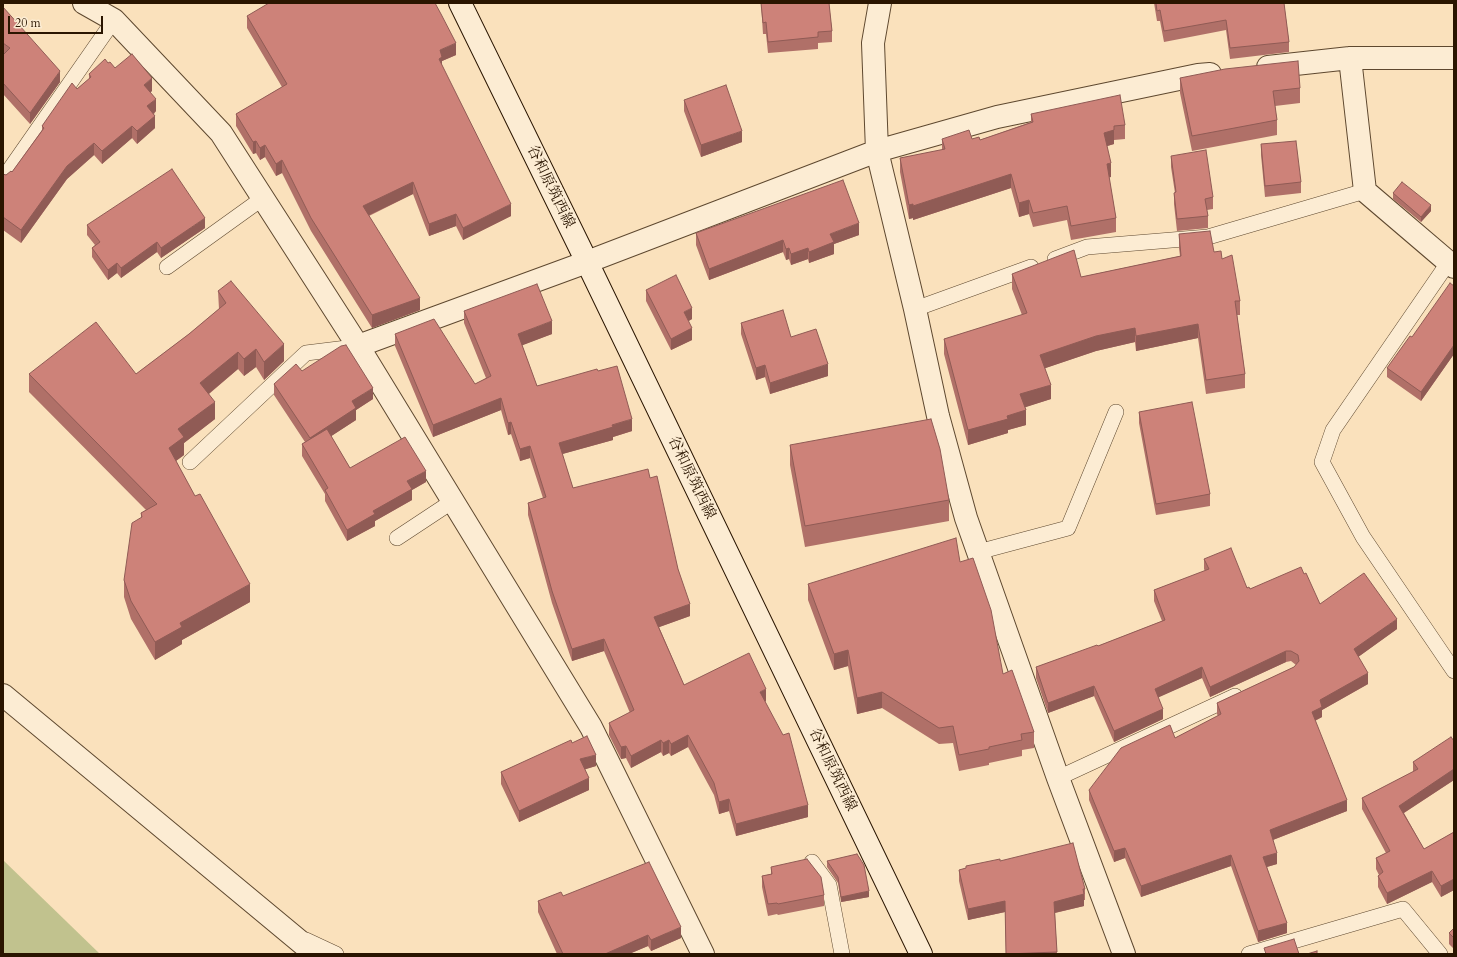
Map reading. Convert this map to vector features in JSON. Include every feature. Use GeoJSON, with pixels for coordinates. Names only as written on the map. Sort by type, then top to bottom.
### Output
{"type":"FeatureCollection","features":[{"type":"Feature","properties":{"kind":"street"},"geometry":{"type":"LineString","coordinates":[[84,3],[114,20],[221,133],[358,346],[591,727],[703,954]]}},
{"type":"Feature","properties":{"kind":"street","name":"谷和原筑西線"},"geometry":{"type":"LineString","coordinates":[[460,3],[922,954]]}},
{"type":"Feature","properties":{"kind":"street"},"geometry":{"type":"LineString","coordinates":[[880,3],[873,43],[877,151],[915,308],[938,416],[966,518],[1058,778],[1124,954]]}},
{"type":"Feature","properties":{"kind":"street"},"geometry":{"type":"LineString","coordinates":[[1251,69],[1350,58],[1454,58]]}},
{"type":"Feature","properties":{"kind":"street"},"geometry":{"type":"LineString","coordinates":[[1350,58],[1365,192],[1451,265]]}},
{"type":"Feature","properties":{"kind":"street"},"geometry":{"type":"LineString","coordinates":[[358,346],[587,262],[877,151],[997,117],[1198,75],[1228,72]]}},
{"type":"Feature","properties":{"kind":"street"},"geometry":{"type":"LineString","coordinates":[[3,695],[314,954]]}},
{"type":"Feature","properties":{"kind":"lane"},"geometry":{"type":"LineString","coordinates":[[3,179],[114,20]]}},
{"type":"Feature","properties":{"kind":"lane"},"geometry":{"type":"LineString","coordinates":[[915,308],[1087,247],[1208,237],[1365,192]]}},
{"type":"Feature","properties":{"kind":"lane"},"geometry":{"type":"LineString","coordinates":[[167,267],[263,198]]}},
{"type":"Feature","properties":{"kind":"lane"},"geometry":{"type":"LineString","coordinates":[[1451,265],[1333,430],[1322,462],[1362,537],[1454,671]]}},
{"type":"Feature","properties":{"kind":"lane"},"geometry":{"type":"LineString","coordinates":[[190,462],[306,353],[358,346]]}},
{"type":"Feature","properties":{"kind":"lane"},"geometry":{"type":"LineString","coordinates":[[978,552],[1068,528],[1116,412]]}},
{"type":"Feature","properties":{"kind":"lane"},"geometry":{"type":"LineString","coordinates":[[397,538],[453,501]]}},
{"type":"Feature","properties":{"kind":"lane"},"geometry":{"type":"LineString","coordinates":[[1058,778],[1246,691]]}},
{"type":"Feature","properties":{"kind":"lane"},"geometry":{"type":"LineString","coordinates":[[812,862],[829,885],[842,954]]}},
{"type":"Feature","properties":{"kind":"lane"},"geometry":{"type":"LineString","coordinates":[[1249,954],[1403,910],[1440,954]]}},
{"type":"Feature","properties":{"kind":"lane"},"geometry":{"type":"LineString","coordinates":[[283,929],[336,954]]}},
{"type":"Feature","properties":{"kind":"green space"},"geometry":{"type":"Polygon","coordinates":[[[3,860],[100,954],[3,954],[3,860]]]}},
{"type":"Feature","properties":{"kind":"building"},"geometry":{"type":"Polygon","coordinates":[[[269,3],[435,3],[456,43],[440,50],[442,57],[439,59],[511,204],[463,228],[456,214],[429,224],[413,182],[363,206],[420,298],[372,315],[311,218],[282,160],[276,164],[265,145],[260,148],[256,141],[253,142],[236,114],[287,84],[247,16],[269,3]]]}},
{"type":"Feature","properties":{"kind":"building"},"geometry":{"type":"Polygon","coordinates":[[[761,3],[829,3],[832,31],[818,32],[818,37],[768,42],[766,22],[763,23],[761,3]]]}},
{"type":"Feature","properties":{"kind":"building"},"geometry":{"type":"Polygon","coordinates":[[[1156,3],[1284,3],[1289,42],[1230,48],[1226,20],[1164,31],[1160,10],[1157,11],[1156,3]]]}},
{"type":"Feature","properties":{"kind":"building"},"geometry":{"type":"Polygon","coordinates":[[[3,7],[60,71],[30,113],[3,83],[3,55],[10,48],[3,43],[3,7]]]}},
{"type":"Feature","properties":{"kind":"building"},"geometry":{"type":"Polygon","coordinates":[[[132,54],[152,78],[144,85],[156,99],[147,106],[155,116],[137,131],[132,126],[102,151],[94,143],[67,166],[21,230],[3,217],[3,174],[6,175],[11,171],[12,172],[44,128],[42,126],[72,83],[77,89],[91,77],[89,74],[105,59],[115,68],[132,54]]]}},
{"type":"Feature","properties":{"kind":"building"},"geometry":{"type":"Polygon","coordinates":[[[1298,61],[1300,88],[1273,91],[1277,120],[1192,136],[1180,78],[1225,69],[1298,61]]]}},
{"type":"Feature","properties":{"kind":"building"},"geometry":{"type":"Polygon","coordinates":[[[726,85],[742,131],[701,145],[684,100],[726,85]]]}},
{"type":"Feature","properties":{"kind":"building"},"geometry":{"type":"Polygon","coordinates":[[[1120,95],[1125,125],[1114,126],[1114,130],[1104,133],[1111,163],[1107,164],[1116,218],[1071,226],[1067,206],[1033,213],[1029,200],[1019,203],[1011,174],[913,206],[913,204],[909,205],[900,158],[945,149],[942,139],[969,130],[972,139],[979,137],[980,140],[1033,122],[1031,114],[1120,95]]]}},
{"type":"Feature","properties":{"kind":"building"},"geometry":{"type":"Polygon","coordinates":[[[1296,141],[1301,182],[1265,186],[1261,144],[1296,141]]]}},
{"type":"Feature","properties":{"kind":"building"},"geometry":{"type":"Polygon","coordinates":[[[1206,150],[1213,197],[1205,199],[1208,216],[1177,219],[1174,193],[1176,192],[1171,156],[1206,150]]]}},
{"type":"Feature","properties":{"kind":"building"},"geometry":{"type":"Polygon","coordinates":[[[172,169],[205,218],[161,248],[157,242],[121,268],[117,263],[108,270],[92,248],[100,242],[87,225],[172,169]]]}},
{"type":"Feature","properties":{"kind":"building"},"geometry":{"type":"Polygon","coordinates":[[[843,180],[859,223],[830,234],[834,242],[809,252],[808,248],[791,254],[789,248],[786,249],[783,240],[709,269],[696,233],[843,180]]]}},
{"type":"Feature","properties":{"kind":"building"},"geometry":{"type":"Polygon","coordinates":[[[1402,182],[1431,205],[1421,217],[1393,193],[1402,182]]]}},
{"type":"Feature","properties":{"kind":"building"},"geometry":{"type":"Polygon","coordinates":[[[1210,231],[1214,252],[1221,251],[1222,259],[1232,255],[1240,301],[1235,301],[1245,374],[1206,380],[1198,324],[1136,336],[1135,328],[1096,336],[1040,355],[1051,385],[1020,394],[1026,410],[1007,416],[1008,419],[968,430],[944,339],[1027,313],[1012,274],[1074,250],[1081,277],[1181,256],[1179,234],[1210,231]]]}},
{"type":"Feature","properties":{"kind":"building"},"geometry":{"type":"Polygon","coordinates":[[[676,275],[692,308],[684,312],[692,328],[671,339],[646,290],[676,275]]]}},
{"type":"Feature","properties":{"kind":"building"},"geometry":{"type":"Polygon","coordinates":[[[231,281],[284,344],[264,362],[256,349],[244,359],[238,352],[200,383],[215,402],[178,429],[184,437],[169,448],[195,496],[200,494],[250,584],[180,623],[182,627],[155,642],[131,601],[124,580],[132,523],[142,517],[141,513],[157,504],[29,374],[96,322],[136,374],[189,334],[226,303],[218,291],[231,281]]]}},
{"type":"Feature","properties":{"kind":"building"},"geometry":{"type":"Polygon","coordinates":[[[1450,283],[1454,286],[1454,345],[1421,392],[1387,368],[1410,336],[1412,337],[1450,283]]]}},
{"type":"Feature","properties":{"kind":"building"},"geometry":{"type":"Polygon","coordinates":[[[537,284],[552,321],[518,334],[537,386],[597,369],[598,371],[617,366],[632,419],[612,425],[613,427],[559,443],[573,488],[648,469],[650,478],[657,476],[678,569],[690,604],[654,617],[684,685],[749,653],[766,689],[760,692],[783,735],[789,733],[808,805],[736,824],[729,799],[719,802],[714,783],[688,735],[671,744],[669,740],[663,743],[661,740],[631,756],[626,746],[621,747],[609,723],[634,710],[604,639],[572,649],[552,591],[528,503],[546,497],[530,446],[520,449],[511,422],[508,423],[501,398],[433,425],[395,334],[434,319],[475,384],[491,376],[464,311],[537,284]]]}},
{"type":"Feature","properties":{"kind":"building"},"geometry":{"type":"Polygon","coordinates":[[[783,310],[791,337],[816,329],[828,364],[770,383],[765,365],[756,368],[741,323],[783,310]]]}},
{"type":"Feature","properties":{"kind":"building"},"geometry":{"type":"Polygon","coordinates":[[[346,345],[373,388],[352,401],[356,408],[310,438],[274,384],[296,364],[302,371],[341,346],[346,345]]]}},
{"type":"Feature","properties":{"kind":"building"},"geometry":{"type":"Polygon","coordinates":[[[1192,402],[1210,494],[1156,504],[1139,412],[1192,402]]]}},
{"type":"Feature","properties":{"kind":"building"},"geometry":{"type":"Polygon","coordinates":[[[931,419],[940,449],[949,500],[805,526],[790,445],[931,419]]]}},
{"type":"Feature","properties":{"kind":"building"},"geometry":{"type":"Polygon","coordinates":[[[327,429],[350,468],[405,437],[426,471],[407,481],[412,489],[373,511],[375,514],[347,530],[325,490],[328,488],[302,444],[327,429]]]}},
{"type":"Feature","properties":{"kind":"building"},"geometry":{"type":"Polygon","coordinates":[[[956,538],[960,562],[973,558],[991,610],[1003,674],[1012,670],[1034,732],[1021,734],[1022,740],[959,755],[953,726],[939,728],[882,692],[857,698],[848,650],[834,654],[808,584],[956,538]]]}},
{"type":"Feature","properties":{"kind":"building"},"geometry":{"type":"Polygon","coordinates":[[[1231,548],[1247,588],[1249,587],[1250,589],[1301,567],[1304,574],[1306,573],[1320,604],[1364,573],[1397,619],[1354,649],[1368,673],[1320,700],[1322,707],[1312,712],[1347,800],[1270,830],[1277,853],[1263,857],[1287,923],[1258,931],[1231,855],[1141,886],[1125,848],[1114,851],[1089,790],[1121,748],[1170,725],[1175,738],[1221,714],[1217,703],[1294,667],[1299,661],[1298,655],[1291,651],[1286,651],[1210,687],[1202,667],[1155,689],[1163,709],[1114,731],[1094,686],[1048,703],[1036,667],[1097,645],[1098,646],[1165,620],[1154,590],[1209,569],[1204,559],[1231,548]]]}},
{"type":"Feature","properties":{"kind":"building"},"geometry":{"type":"Polygon","coordinates":[[[587,736],[596,755],[580,759],[589,778],[519,811],[501,772],[571,740],[572,743],[587,736]]]}},
{"type":"Feature","properties":{"kind":"building"},"geometry":{"type":"Polygon","coordinates":[[[1451,737],[1454,741],[1454,769],[1399,806],[1424,849],[1454,832],[1454,879],[1441,886],[1432,871],[1387,893],[1378,876],[1383,872],[1376,858],[1390,851],[1362,798],[1418,769],[1413,762],[1451,737]]]}},
{"type":"Feature","properties":{"kind":"building"},"geometry":{"type":"Polygon","coordinates":[[[1073,843],[1085,889],[1083,889],[1084,894],[1054,902],[1057,952],[1006,954],[1005,901],[968,909],[959,870],[966,868],[966,866],[1000,859],[1000,861],[1073,843]]]}},
{"type":"Feature","properties":{"kind":"building"},"geometry":{"type":"Polygon","coordinates":[[[857,854],[864,865],[869,891],[841,897],[838,877],[827,861],[857,854]]]}},
{"type":"Feature","properties":{"kind":"building"},"geometry":{"type":"Polygon","coordinates":[[[807,859],[821,877],[824,895],[778,904],[768,904],[762,876],[772,874],[771,867],[807,859]]]}},
{"type":"Feature","properties":{"kind":"building"},"geometry":{"type":"Polygon","coordinates":[[[649,862],[681,927],[651,940],[648,935],[605,954],[563,954],[538,901],[561,892],[563,896],[649,862]]]}},
{"type":"Feature","properties":{"kind":"building"},"geometry":{"type":"Polygon","coordinates":[[[1454,928],[1454,938],[1449,933],[1454,928]]]}},
{"type":"Feature","properties":{"kind":"building"},"geometry":{"type":"Polygon","coordinates":[[[1294,939],[1299,954],[1266,954],[1264,948],[1294,939]]]}},
{"type":"Feature","properties":{"kind":"building"},"geometry":{"type":"Polygon","coordinates":[[[1317,951],[1317,954],[1307,954],[1317,951]]]}}]}
